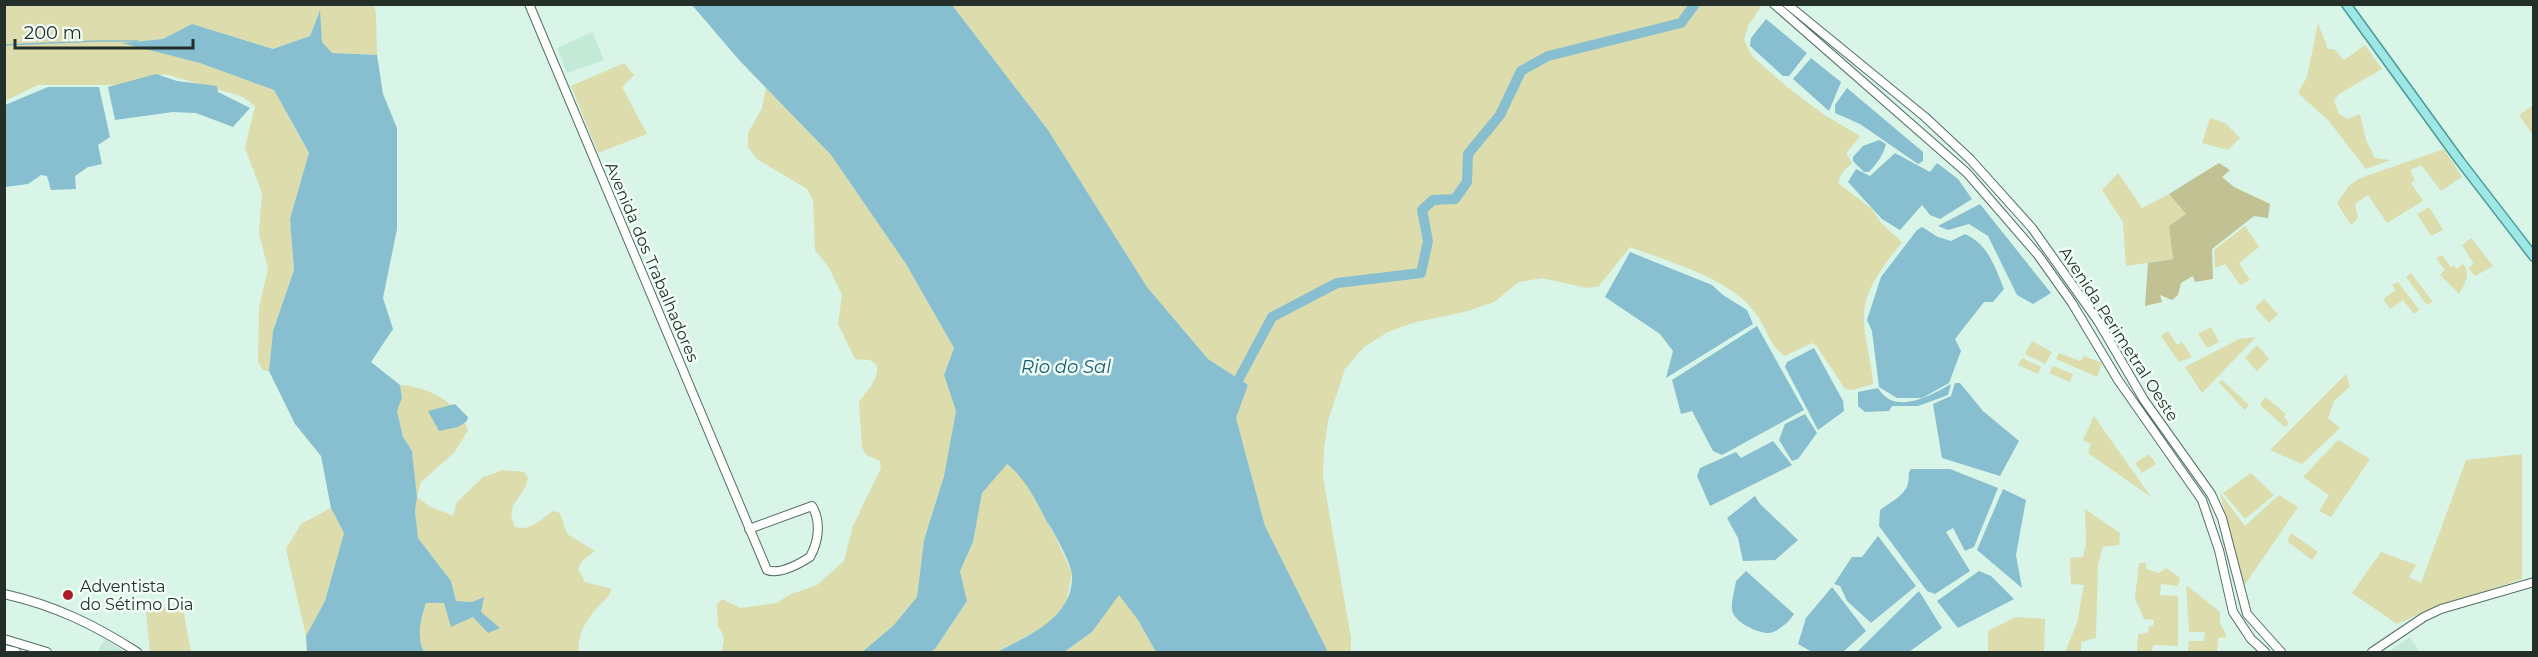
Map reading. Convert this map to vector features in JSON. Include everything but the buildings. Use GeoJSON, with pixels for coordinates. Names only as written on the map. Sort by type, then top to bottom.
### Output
{"type":"FeatureCollection","features":[{"type":"Feature","properties":{"kind":"main road","name":"Avenida dos Trabalhadores"},"geometry":{"type":"LineString","coordinates":[[529,4],[749,529],[767,570],[778,572],[810,557],[817,537],[818,519],[812,506],[749,529]]}},
{"type":"Feature","properties":{"kind":"main road","name":"Avenida Perimetral Oeste"},"geometry":{"type":"LineString","coordinates":[[1774,4],[1967,173],[2038,255],[2072,303],[2118,381],[2202,500],[2219,550],[2233,612],[2251,639],[2265,652]]}},
{"type":"Feature","properties":{"kind":"main road","name":"Avenida Perimetral Oeste"},"geometry":{"type":"LineString","coordinates":[[1787,4],[1925,117],[1970,159],[2032,228],[2098,321],[2144,400],[2211,494],[2222,518],[2247,614],[2281,652]]}},
{"type":"Feature","properties":{"kind":"main road"},"geometry":{"type":"LineString","coordinates":[[2346,4],[2460,161],[2534,257]]}},
{"type":"Feature","properties":{"kind":"main road"},"geometry":{"type":"LineString","coordinates":[[2372,652],[2424,617],[2460,602],[2534,582]]}},
{"type":"Feature","properties":{"kind":"main road"},"geometry":{"type":"LineString","coordinates":[[4,594],[67,613],[108,633],[137,652]]}},
{"type":"Feature","properties":{"kind":"main road"},"geometry":{"type":"LineString","coordinates":[[4,639],[47,652]]}},
{"type":"Feature","properties":{"kind":"main road"},"geometry":{"type":"LineString","coordinates":[[4,649],[16,652]]}},
{"type":"Feature","properties":{"kind":"shaded area"},"geometry":{"type":"Polygon","coordinates":[[[4,5],[374,5],[377,55],[332,53],[322,43],[319,11],[310,36],[273,49],[192,24],[163,39],[124,43],[200,63],[274,90],[309,154],[290,219],[294,270],[273,331],[269,371],[263,370],[258,362],[259,307],[268,269],[259,233],[262,193],[245,148],[255,106],[241,96],[165,74],[122,85],[38,85],[5,101],[4,5]]]}},
{"type":"Feature","properties":{"kind":"shaded area"},"geometry":{"type":"Polygon","coordinates":[[[952,5],[1762,5],[1748,26],[1744,40],[1753,57],[1823,114],[1860,136],[1846,153],[1852,163],[1842,173],[1838,183],[1872,209],[1882,224],[1902,242],[1877,276],[1865,305],[1865,332],[1873,384],[1852,390],[1845,389],[1816,345],[1812,343],[1785,356],[1775,347],[1754,311],[1729,289],[1696,272],[1630,247],[1599,286],[1587,288],[1542,278],[1519,282],[1494,302],[1468,311],[1413,323],[1388,332],[1364,347],[1345,369],[1328,421],[1323,477],[1351,638],[1351,652],[1328,652],[1265,526],[1236,418],[1248,385],[1208,359],[1147,287],[1048,130],[952,5]]]}},
{"type":"Feature","properties":{"kind":"shaded area"},"geometry":{"type":"Polygon","coordinates":[[[2318,23],[2328,49],[2334,49],[2344,60],[2365,45],[2382,69],[2339,94],[2334,101],[2339,114],[2348,119],[2360,114],[2366,140],[2375,158],[2391,160],[2366,169],[2328,120],[2298,93],[2307,77],[2318,23]]]}},
{"type":"Feature","properties":{"kind":"shaded area"},"geometry":{"type":"Polygon","coordinates":[[[592,32],[604,60],[567,73],[557,48],[592,32]]]}},
{"type":"Feature","properties":{"kind":"shaded area"},"geometry":{"type":"Polygon","coordinates":[[[624,63],[634,75],[622,87],[647,134],[598,153],[571,86],[624,63]]]}},
{"type":"Feature","properties":{"kind":"shaded area"},"geometry":{"type":"Polygon","coordinates":[[[766,88],[831,155],[906,264],[954,348],[944,375],[956,411],[944,476],[924,540],[917,597],[893,626],[862,652],[721,652],[724,639],[718,627],[717,604],[722,599],[741,608],[777,603],[789,595],[817,585],[844,561],[853,526],[881,468],[880,461],[866,455],[862,448],[859,402],[876,376],[877,365],[870,360],[855,359],[838,324],[842,295],[828,266],[815,250],[813,200],[807,189],[757,159],[748,147],[748,133],[762,108],[766,88]]]}},
{"type":"Feature","properties":{"kind":"shaded area"},"geometry":{"type":"Polygon","coordinates":[[[2534,106],[2533,135],[2519,115],[2534,106]]]}},
{"type":"Feature","properties":{"kind":"shaded area"},"geometry":{"type":"Polygon","coordinates":[[[2210,118],[2225,123],[2240,138],[2228,150],[2202,143],[2210,118]]]}},
{"type":"Feature","properties":{"kind":"shaded area"},"geometry":{"type":"Polygon","coordinates":[[[2444,149],[2462,177],[2441,191],[2421,165],[2410,170],[2415,180],[2411,183],[2423,201],[2387,223],[2368,195],[2355,204],[2358,218],[2351,225],[2337,203],[2348,187],[2358,179],[2444,149]]]}},
{"type":"Feature","properties":{"kind":"shaded area"},"geometry":{"type":"Polygon","coordinates":[[[2219,163],[2230,170],[2222,177],[2234,187],[2270,204],[2268,218],[2254,216],[2212,249],[2213,279],[2195,282],[2193,276],[2181,283],[2178,295],[2172,300],[2160,295],[2162,302],[2145,306],[2148,263],[2173,259],[2169,226],[2186,214],[2169,194],[2219,163]]]}},
{"type":"Feature","properties":{"kind":"shaded area"},"geometry":{"type":"Polygon","coordinates":[[[2118,173],[2142,208],[2169,194],[2186,214],[2169,226],[2173,259],[2126,266],[2123,222],[2102,190],[2118,173]]]}},
{"type":"Feature","properties":{"kind":"shaded area"},"geometry":{"type":"Polygon","coordinates":[[[2429,207],[2443,230],[2431,236],[2417,214],[2429,207]]]}},
{"type":"Feature","properties":{"kind":"shaded area"},"geometry":{"type":"Polygon","coordinates":[[[2245,226],[2259,247],[2239,263],[2250,280],[2240,285],[2225,264],[2215,268],[2214,250],[2245,226]]]}},
{"type":"Feature","properties":{"kind":"shaded area"},"geometry":{"type":"Polygon","coordinates":[[[2471,238],[2493,266],[2475,276],[2468,268],[2474,264],[2462,245],[2471,238]]]}},
{"type":"Feature","properties":{"kind":"shaded area"},"geometry":{"type":"Polygon","coordinates":[[[2442,255],[2451,267],[2454,266],[2457,269],[2463,264],[2466,268],[2466,279],[2459,294],[2440,275],[2445,270],[2436,258],[2442,255]]]}},
{"type":"Feature","properties":{"kind":"shaded area"},"geometry":{"type":"Polygon","coordinates":[[[2411,273],[2433,302],[2427,305],[2406,277],[2411,273]]]}},
{"type":"Feature","properties":{"kind":"shaded area"},"geometry":{"type":"Polygon","coordinates":[[[2398,282],[2419,310],[2414,314],[2403,300],[2390,309],[2383,299],[2396,290],[2392,285],[2398,282]]]}},
{"type":"Feature","properties":{"kind":"shaded area"},"geometry":{"type":"Polygon","coordinates":[[[2264,299],[2278,314],[2269,323],[2255,307],[2264,299]]]}},
{"type":"Feature","properties":{"kind":"shaded area"},"geometry":{"type":"Polygon","coordinates":[[[2211,327],[2219,342],[2207,348],[2198,334],[2211,327]]]}},
{"type":"Feature","properties":{"kind":"shaded area"},"geometry":{"type":"Polygon","coordinates":[[[2168,331],[2177,345],[2182,342],[2192,357],[2179,362],[2161,336],[2168,331]]]}},
{"type":"Feature","properties":{"kind":"shaded area"},"geometry":{"type":"Polygon","coordinates":[[[2256,337],[2202,393],[2185,367],[2239,339],[2256,337]]]}},
{"type":"Feature","properties":{"kind":"shaded area"},"geometry":{"type":"Polygon","coordinates":[[[2032,341],[2052,352],[2045,364],[2025,354],[2032,341]]]}},
{"type":"Feature","properties":{"kind":"shaded area"},"geometry":{"type":"Polygon","coordinates":[[[2257,345],[2269,359],[2257,371],[2245,358],[2257,345]]]}},
{"type":"Feature","properties":{"kind":"shaded area"},"geometry":{"type":"Polygon","coordinates":[[[2059,353],[2080,361],[2084,356],[2102,363],[2097,377],[2056,359],[2059,353]]]}},
{"type":"Feature","properties":{"kind":"shaded area"},"geometry":{"type":"Polygon","coordinates":[[[2022,358],[2041,367],[2038,374],[2018,365],[2022,358]]]}},
{"type":"Feature","properties":{"kind":"shaded area"},"geometry":{"type":"Polygon","coordinates":[[[2053,366],[2073,374],[2070,382],[2049,373],[2053,366]]]}},
{"type":"Feature","properties":{"kind":"shaded area"},"geometry":{"type":"Polygon","coordinates":[[[2346,374],[2350,386],[2334,401],[2328,418],[2340,428],[2302,464],[2270,450],[2346,374]]]}},
{"type":"Feature","properties":{"kind":"shaded area"},"geometry":{"type":"Polygon","coordinates":[[[2222,380],[2249,405],[2245,410],[2219,383],[2222,380]]]}},
{"type":"Feature","properties":{"kind":"shaded area"},"geometry":{"type":"Polygon","coordinates":[[[400,385],[421,389],[441,398],[450,404],[464,420],[468,430],[454,453],[421,482],[417,497],[412,451],[403,437],[397,411],[402,398],[400,385]]]}},
{"type":"Feature","properties":{"kind":"shaded area"},"geometry":{"type":"Polygon","coordinates":[[[2265,397],[2286,414],[2284,417],[2289,423],[2285,427],[2260,405],[2265,397]]]}},
{"type":"Feature","properties":{"kind":"shaded area"},"geometry":{"type":"Polygon","coordinates":[[[2094,416],[2151,497],[2088,453],[2091,444],[2083,440],[2094,416]]]}},
{"type":"Feature","properties":{"kind":"shaded area"},"geometry":{"type":"Polygon","coordinates":[[[2338,440],[2370,459],[2331,517],[2319,511],[2329,495],[2303,477],[2338,440]]]}},
{"type":"Feature","properties":{"kind":"shaded area"},"geometry":{"type":"Polygon","coordinates":[[[2149,454],[2156,464],[2142,473],[2135,463],[2149,454]]]}},
{"type":"Feature","properties":{"kind":"shaded area"},"geometry":{"type":"Polygon","coordinates":[[[2522,454],[2522,579],[2433,608],[2397,624],[2352,593],[2381,552],[2416,565],[2409,577],[2421,583],[2466,460],[2522,454]]]}},
{"type":"Feature","properties":{"kind":"shaded area"},"geometry":{"type":"Polygon","coordinates":[[[1006,464],[1021,475],[1054,534],[1072,573],[1066,603],[1047,625],[997,652],[930,652],[935,649],[967,601],[960,571],[973,542],[982,493],[1006,464]]]}},
{"type":"Feature","properties":{"kind":"shaded area"},"geometry":{"type":"Polygon","coordinates":[[[503,470],[524,472],[528,478],[526,485],[513,506],[512,512],[515,527],[526,528],[553,511],[560,513],[567,534],[595,551],[582,561],[578,569],[585,582],[612,589],[586,623],[579,640],[579,652],[424,652],[420,634],[426,603],[444,603],[480,612],[483,597],[472,602],[456,601],[451,581],[418,538],[415,511],[417,497],[429,506],[453,516],[457,502],[483,477],[503,470]]]}},
{"type":"Feature","properties":{"kind":"shaded area"},"geometry":{"type":"Polygon","coordinates":[[[2251,473],[2274,495],[2245,519],[2223,493],[2251,473]]]}},
{"type":"Feature","properties":{"kind":"shaded area"},"geometry":{"type":"Polygon","coordinates":[[[2220,493],[2245,526],[2279,495],[2298,507],[2244,586],[2220,493]]]}},
{"type":"Feature","properties":{"kind":"shaded area"},"geometry":{"type":"Polygon","coordinates":[[[331,508],[344,533],[325,601],[306,636],[286,549],[301,524],[331,508]]]}},
{"type":"Feature","properties":{"kind":"shaded area"},"geometry":{"type":"Polygon","coordinates":[[[2085,509],[2120,533],[2119,545],[2103,547],[2098,564],[2096,638],[2081,642],[2081,652],[2065,652],[2077,623],[2084,585],[2071,584],[2070,558],[2083,557],[2086,544],[2085,509]]]}},
{"type":"Feature","properties":{"kind":"shaded area"},"geometry":{"type":"Polygon","coordinates":[[[2291,533],[2318,552],[2312,560],[2287,541],[2291,533]]]}},
{"type":"Feature","properties":{"kind":"shaded area"},"geometry":{"type":"Polygon","coordinates":[[[2139,563],[2146,563],[2146,569],[2159,573],[2166,568],[2180,578],[2178,586],[2161,584],[2160,595],[2178,596],[2178,646],[2153,645],[2152,652],[2137,652],[2138,634],[2148,633],[2149,626],[2153,626],[2154,620],[2144,619],[2135,598],[2139,563]]]}},
{"type":"Feature","properties":{"kind":"shaded area"},"geometry":{"type":"Polygon","coordinates":[[[2186,585],[2220,612],[2220,623],[2227,637],[2218,638],[2217,652],[2188,651],[2189,641],[2204,641],[2205,632],[2189,632],[2186,585]]]}},
{"type":"Feature","properties":{"kind":"shaded area"},"geometry":{"type":"Polygon","coordinates":[[[1119,594],[1138,620],[1156,652],[1064,652],[1092,632],[1119,594]]]}},
{"type":"Feature","properties":{"kind":"shaded area"},"geometry":{"type":"Polygon","coordinates":[[[182,603],[191,652],[150,652],[146,611],[182,603]]]}},
{"type":"Feature","properties":{"kind":"shaded area"},"geometry":{"type":"Polygon","coordinates":[[[2016,617],[2045,619],[2044,652],[1988,652],[1988,631],[2016,617]]]}},
{"type":"Feature","properties":{"kind":"shaded area"},"geometry":{"type":"Polygon","coordinates":[[[2410,637],[2420,652],[2388,652],[2410,637]]]}},
{"type":"Feature","properties":{"kind":"shaded area"},"geometry":{"type":"Polygon","coordinates":[[[105,639],[125,652],[97,652],[105,639]]]}},
{"type":"Feature","properties":{"kind":"water","name":"Rio do Sal"},"geometry":{"type":"Polygon","coordinates":[[[692,5],[952,5],[1048,130],[1147,287],[1208,359],[1248,385],[1236,418],[1265,526],[1328,652],[1156,652],[1138,620],[1119,595],[1092,632],[1064,652],[997,652],[1035,631],[1058,614],[1071,589],[1072,574],[1061,547],[1034,497],[1007,464],[982,493],[973,542],[960,571],[967,601],[935,649],[930,652],[862,652],[893,626],[917,597],[924,540],[944,476],[956,411],[944,375],[954,348],[906,264],[831,155],[740,61],[692,5]]]}},
{"type":"Feature","properties":{"kind":"water"},"geometry":{"type":"Polygon","coordinates":[[[320,10],[322,42],[332,53],[377,55],[383,94],[397,128],[397,229],[383,298],[393,329],[371,362],[400,385],[402,398],[397,411],[403,437],[412,451],[417,497],[415,511],[418,538],[451,581],[456,601],[472,602],[484,597],[481,612],[500,628],[488,633],[473,617],[451,627],[444,603],[426,603],[420,634],[424,652],[307,652],[306,636],[325,601],[344,533],[331,508],[321,456],[295,424],[269,371],[273,331],[294,270],[290,219],[309,153],[274,90],[200,63],[122,43],[163,39],[192,24],[273,49],[310,36],[320,10]]]}},
{"type":"Feature","properties":{"kind":"water"},"geometry":{"type":"Polygon","coordinates":[[[1766,19],[1807,53],[1789,76],[1783,76],[1750,46],[1751,38],[1766,19]]]}},
{"type":"Feature","properties":{"kind":"water"},"geometry":{"type":"Polygon","coordinates":[[[1811,58],[1841,82],[1829,111],[1793,79],[1811,58]]]}},
{"type":"Feature","properties":{"kind":"water"},"geometry":{"type":"Polygon","coordinates":[[[156,74],[177,81],[217,86],[218,92],[250,108],[233,127],[196,113],[173,112],[115,120],[108,87],[156,74]]]}},
{"type":"Feature","properties":{"kind":"water"},"geometry":{"type":"Polygon","coordinates":[[[48,87],[99,87],[110,137],[98,145],[102,164],[88,167],[75,176],[76,189],[51,190],[47,176],[41,175],[28,184],[5,187],[5,105],[48,87]]]}},
{"type":"Feature","properties":{"kind":"water"},"geometry":{"type":"Polygon","coordinates":[[[1847,88],[1923,152],[1923,161],[1918,164],[1860,124],[1835,113],[1835,105],[1847,88]]]}},
{"type":"Feature","properties":{"kind":"water"},"geometry":{"type":"Polygon","coordinates":[[[1879,140],[1886,144],[1883,152],[1869,172],[1864,172],[1853,161],[1853,157],[1863,146],[1879,140]]]}},
{"type":"Feature","properties":{"kind":"water"},"geometry":{"type":"Polygon","coordinates":[[[1895,153],[1930,172],[1937,163],[1958,179],[1972,199],[1940,219],[1930,215],[1922,205],[1900,230],[1882,219],[1848,182],[1856,169],[1870,176],[1895,153]]]}},
{"type":"Feature","properties":{"kind":"water"},"geometry":{"type":"Polygon","coordinates":[[[1980,204],[2051,293],[2033,304],[2017,295],[1988,236],[1969,224],[1948,230],[1938,226],[1980,204]]]}},
{"type":"Feature","properties":{"kind":"water"},"geometry":{"type":"Polygon","coordinates":[[[1922,227],[1938,237],[1951,241],[1965,234],[1973,238],[1990,257],[2004,289],[1993,302],[1984,302],[1955,339],[1961,351],[1949,383],[1922,398],[1897,398],[1879,387],[1872,331],[1867,320],[1881,277],[1917,230],[1922,227]]]}},
{"type":"Feature","properties":{"kind":"water"},"geometry":{"type":"Polygon","coordinates":[[[1630,252],[1712,285],[1747,310],[1753,324],[1666,378],[1673,351],[1660,334],[1605,297],[1630,252]]]}},
{"type":"Feature","properties":{"kind":"water"},"geometry":{"type":"Polygon","coordinates":[[[1757,326],[1804,410],[1722,455],[1713,451],[1692,411],[1681,414],[1672,380],[1757,326]]]}},
{"type":"Feature","properties":{"kind":"water"},"geometry":{"type":"Polygon","coordinates":[[[1814,348],[1843,401],[1844,411],[1818,430],[1785,367],[1787,362],[1814,348]]]}},
{"type":"Feature","properties":{"kind":"water"},"geometry":{"type":"Polygon","coordinates":[[[1955,383],[1960,383],[1983,411],[2019,441],[2000,476],[1942,458],[1933,404],[1951,396],[1955,383]]]}},
{"type":"Feature","properties":{"kind":"water"},"geometry":{"type":"Polygon","coordinates":[[[1951,384],[1948,395],[1918,406],[1892,406],[1889,411],[1865,412],[1858,406],[1858,392],[1878,388],[1893,401],[1903,402],[1923,398],[1951,384]]]}},
{"type":"Feature","properties":{"kind":"water"},"geometry":{"type":"Polygon","coordinates":[[[455,404],[468,417],[467,421],[458,427],[439,431],[428,411],[455,404]]]}},
{"type":"Feature","properties":{"kind":"water"},"geometry":{"type":"Polygon","coordinates":[[[1805,414],[1817,433],[1798,459],[1792,461],[1779,440],[1785,424],[1805,414]]]}},
{"type":"Feature","properties":{"kind":"water"},"geometry":{"type":"Polygon","coordinates":[[[1773,441],[1792,465],[1710,506],[1697,476],[1700,468],[1736,452],[1741,458],[1773,441]]]}},
{"type":"Feature","properties":{"kind":"water"},"geometry":{"type":"Polygon","coordinates":[[[1911,469],[1950,469],[1998,488],[1974,547],[1965,551],[1953,528],[1946,532],[1970,571],[1935,594],[1927,591],[1879,526],[1880,510],[1904,491],[1911,469]]]}},
{"type":"Feature","properties":{"kind":"water"},"geometry":{"type":"Polygon","coordinates":[[[2003,489],[2026,500],[2016,555],[2022,588],[1977,550],[2003,489]]]}},
{"type":"Feature","properties":{"kind":"water"},"geometry":{"type":"Polygon","coordinates":[[[1755,496],[1760,504],[1798,540],[1775,560],[1743,561],[1738,538],[1727,518],[1755,496]]]}},
{"type":"Feature","properties":{"kind":"water"},"geometry":{"type":"Polygon","coordinates":[[[1878,536],[1916,586],[1871,623],[1847,601],[1840,586],[1834,584],[1852,557],[1862,557],[1878,536]]]}},
{"type":"Feature","properties":{"kind":"water"},"geometry":{"type":"Polygon","coordinates":[[[1746,571],[1794,614],[1786,623],[1771,633],[1757,631],[1741,622],[1732,610],[1736,581],[1746,571]]]}},
{"type":"Feature","properties":{"kind":"water"},"geometry":{"type":"Polygon","coordinates":[[[1979,571],[1991,576],[2014,599],[1958,628],[1937,601],[1979,571]]]}},
{"type":"Feature","properties":{"kind":"water"},"geometry":{"type":"Polygon","coordinates":[[[1832,587],[1866,631],[1843,652],[1812,652],[1798,644],[1806,618],[1832,587]]]}},
{"type":"Feature","properties":{"kind":"water"},"geometry":{"type":"Polygon","coordinates":[[[1919,591],[1942,628],[1909,652],[1857,652],[1919,591]]]}},
{"type":"Feature","properties":{"kind":"waterway"},"geometry":{"type":"LineString","coordinates":[[1233,390],[1272,317],[1337,283],[1421,273],[1428,241],[1422,210],[1433,200],[1455,199],[1467,182],[1468,154],[1500,115],[1521,71],[1548,56],[1681,23],[1695,4]]}},
{"type":"Feature","properties":{"kind":"waterway"},"geometry":{"type":"LineString","coordinates":[[4,45],[138,41]]}},
{"type":"Feature","properties":{"kind":"place","name":"Adventista do Sétimo Dia"},"geometry":{"type":"Point","coordinates":[68,595]}}]}
